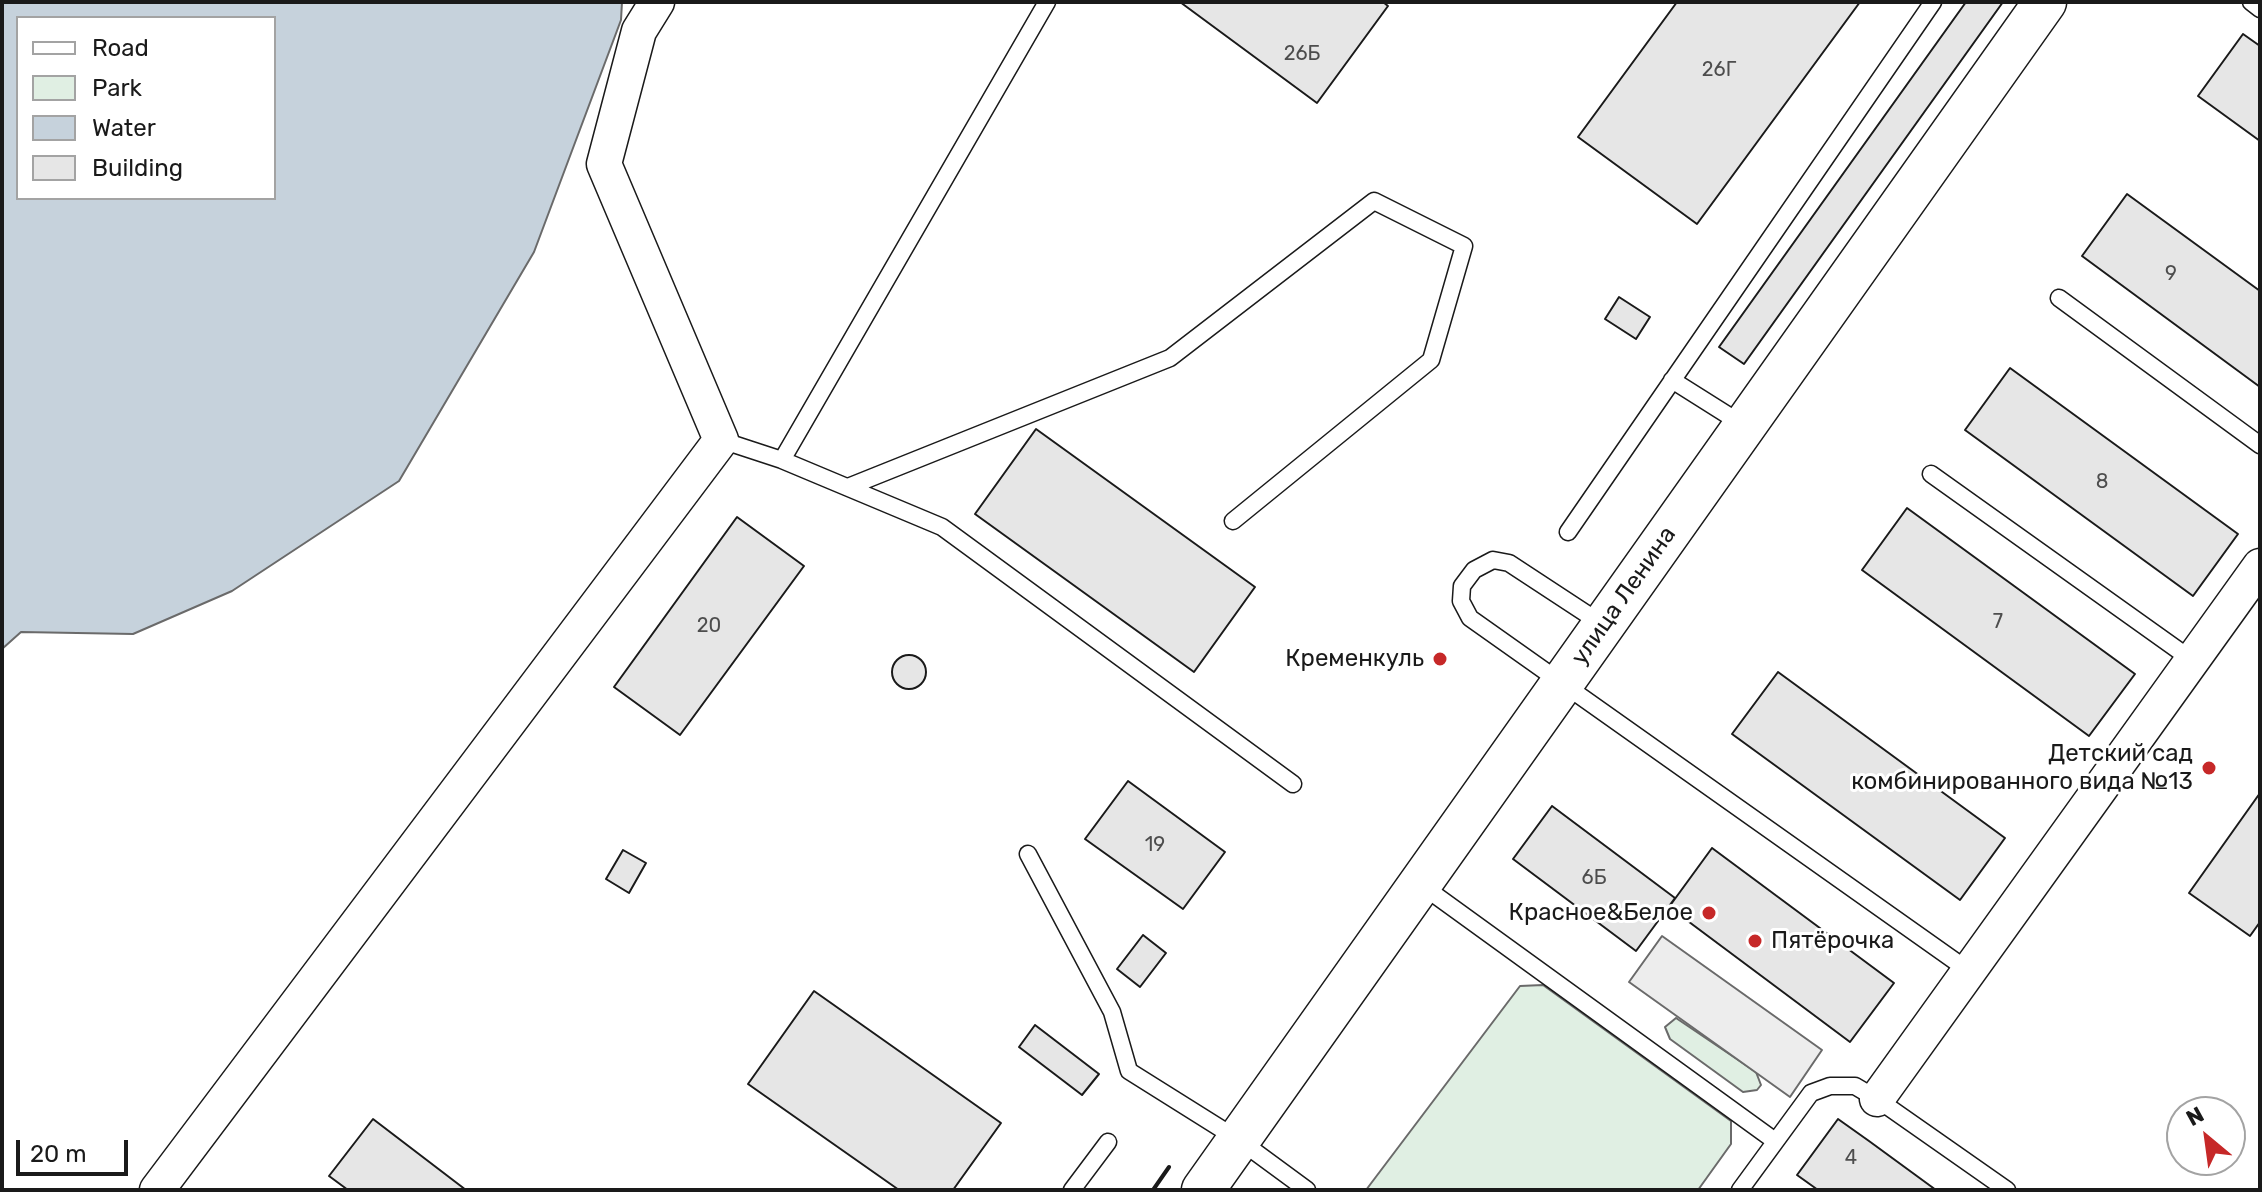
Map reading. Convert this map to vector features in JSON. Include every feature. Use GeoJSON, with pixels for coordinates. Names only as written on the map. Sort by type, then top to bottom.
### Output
{"type":"FeatureCollection","features":[{"type":"Feature","properties":{"kind":"street"},"geometry":{"type":"LineString","coordinates":[[157,1190],[721,440],[604,164],[639,31],[657,2]]}},
{"type":"Feature","properties":{"kind":"street","name":"улица Ленина"},"geometry":{"type":"LineString","coordinates":[[1203,1190],[2045,2]]}},
{"type":"Feature","properties":{"kind":"street"},"geometry":{"type":"LineString","coordinates":[[1877,1099],[2260,566]]}},
{"type":"Feature","properties":{"kind":"lane"},"geometry":{"type":"LineString","coordinates":[[782,460],[1047,2]]}},
{"type":"Feature","properties":{"kind":"lane"},"geometry":{"type":"LineString","coordinates":[[1568,532],[1933,2]]}},
{"type":"Feature","properties":{"kind":"lane"},"geometry":{"type":"LineString","coordinates":[[2251,2],[2260,9]]}},
{"type":"Feature","properties":{"kind":"lane"},"geometry":{"type":"LineString","coordinates":[[848,487],[1170,358],[1374,201],[1464,246],[1431,360],[1233,521]]}},
{"type":"Feature","properties":{"kind":"lane"},"geometry":{"type":"LineString","coordinates":[[2059,298],[2260,445]]}},
{"type":"Feature","properties":{"kind":"lane"},"geometry":{"type":"LineString","coordinates":[[1672,380],[1745,426]]}},
{"type":"Feature","properties":{"kind":"lane"},"geometry":{"type":"LineString","coordinates":[[721,440],[782,460],[942,527],[1293,784]]}},
{"type":"Feature","properties":{"kind":"lane"},"geometry":{"type":"LineString","coordinates":[[1931,474],[2192,660]]}},
{"type":"Feature","properties":{"kind":"lane"},"geometry":{"type":"LineString","coordinates":[[1604,625],[1509,563],[1493,560],[1474,570],[1462,586],[1461,601],[1470,618],[1969,971]]}},
{"type":"Feature","properties":{"kind":"lane"},"geometry":{"type":"LineString","coordinates":[[1028,854],[1112,1012],[1129,1071],[1239,1140],[1307,1190]]}},
{"type":"Feature","properties":{"kind":"lane"},"geometry":{"type":"LineString","coordinates":[[1420,884],[1775,1141]]}},
{"type":"Feature","properties":{"kind":"lane"},"geometry":{"type":"LineString","coordinates":[[1740,1190],[1811,1093],[1830,1086],[1855,1086],[2007,1190]]}},
{"type":"Feature","properties":{"kind":"lane"},"geometry":{"type":"LineString","coordinates":[[1072,1190],[1108,1142]]}},
{"type":"Feature","properties":{"kind":"green space"},"geometry":{"type":"Polygon","coordinates":[[[1543,985],[1731,1121],[1731,1144],[1698,1190],[1366,1190],[1520,986],[1543,985]]]}},
{"type":"Feature","properties":{"kind":"green space"},"geometry":{"type":"Polygon","coordinates":[[[1676,1018],[1756,1072],[1761,1085],[1757,1090],[1743,1092],[1670,1039],[1665,1027],[1676,1018]]]}},
{"type":"Feature","properties":{"kind":"shaded area"},"geometry":{"type":"Polygon","coordinates":[[[1662,936],[1822,1050],[1790,1097],[1629,982],[1662,936]]]}},
{"type":"Feature","properties":{"kind":"water"},"geometry":{"type":"Polygon","coordinates":[[[2,2],[622,2],[621,20],[534,252],[399,481],[232,591],[133,634],[21,632],[2,649],[2,2]]]}},
{"type":"Feature","properties":{"kind":"building"},"geometry":{"type":"Polygon","coordinates":[[[1180,2],[1383,2],[1388,6],[1317,103],[1180,2]]]}},
{"type":"Feature","properties":{"kind":"building"},"geometry":{"type":"Polygon","coordinates":[[[1677,2],[1860,2],[1697,224],[1578,137],[1677,2]]]}},
{"type":"Feature","properties":{"kind":"building"},"geometry":{"type":"Polygon","coordinates":[[[1966,2],[2003,2],[1744,364],[1719,347],[1966,2]]]}},
{"type":"Feature","properties":{"kind":"building"},"geometry":{"type":"Polygon","coordinates":[[[2243,34],[2260,46],[2260,141],[2198,96],[2243,34]]]}},
{"type":"Feature","properties":{"kind":"building"},"geometry":{"type":"Polygon","coordinates":[[[2127,194],[2260,291],[2260,387],[2082,256],[2127,194]]]}},
{"type":"Feature","properties":{"kind":"building"},"geometry":{"type":"Polygon","coordinates":[[[1619,297],[1650,317],[1636,339],[1605,319],[1619,297]]]}},
{"type":"Feature","properties":{"kind":"building"},"geometry":{"type":"Polygon","coordinates":[[[2010,368],[2238,534],[2193,596],[1965,430],[2010,368]]]}},
{"type":"Feature","properties":{"kind":"building"},"geometry":{"type":"Polygon","coordinates":[[[1036,429],[1255,587],[1194,672],[975,514],[1036,429]]]}},
{"type":"Feature","properties":{"kind":"building"},"geometry":{"type":"Polygon","coordinates":[[[1907,508],[2135,674],[2089,736],[1862,570],[1907,508]]]}},
{"type":"Feature","properties":{"kind":"building"},"geometry":{"type":"Polygon","coordinates":[[[737,517],[804,566],[680,735],[614,687],[737,517]]]}},
{"type":"Feature","properties":{"kind":"building"},"geometry":{"type":"Polygon","coordinates":[[[909,655],[921,660],[926,672],[921,684],[909,689],[897,684],[892,672],[897,660],[909,655]]]}},
{"type":"Feature","properties":{"kind":"building"},"geometry":{"type":"Polygon","coordinates":[[[1778,672],[2005,838],[1960,900],[1732,734],[1778,672]]]}},
{"type":"Feature","properties":{"kind":"building"},"geometry":{"type":"Polygon","coordinates":[[[1128,781],[1225,852],[1183,909],[1085,839],[1128,781]]]}},
{"type":"Feature","properties":{"kind":"building"},"geometry":{"type":"Polygon","coordinates":[[[2260,793],[2260,922],[2250,936],[2189,893],[2260,793]]]}},
{"type":"Feature","properties":{"kind":"building"},"geometry":{"type":"Polygon","coordinates":[[[1552,806],[1675,898],[1636,951],[1513,859],[1552,806]]]}},
{"type":"Feature","properties":{"kind":"building"},"geometry":{"type":"Polygon","coordinates":[[[1712,848],[1894,983],[1850,1042],[1669,907],[1712,848]]]}},
{"type":"Feature","properties":{"kind":"building"},"geometry":{"type":"Polygon","coordinates":[[[623,850],[646,863],[629,893],[606,879],[623,850]]]}},
{"type":"Feature","properties":{"kind":"building"},"geometry":{"type":"Polygon","coordinates":[[[1143,935],[1166,953],[1140,987],[1117,969],[1143,935]]]}},
{"type":"Feature","properties":{"kind":"building"},"geometry":{"type":"Polygon","coordinates":[[[814,991],[1001,1123],[953,1190],[899,1190],[748,1084],[814,991]]]}},
{"type":"Feature","properties":{"kind":"building"},"geometry":{"type":"Polygon","coordinates":[[[1035,1025],[1099,1074],[1082,1095],[1019,1047],[1035,1025]]]}},
{"type":"Feature","properties":{"kind":"building"},"geometry":{"type":"Polygon","coordinates":[[[373,1119],[466,1190],[348,1190],[329,1176],[373,1119]]]}},
{"type":"Feature","properties":{"kind":"building"},"geometry":{"type":"Polygon","coordinates":[[[1838,1119],[1936,1190],[1818,1190],[1797,1175],[1838,1119]]]}},
{"type":"Feature","properties":{"kind":"wall"},"geometry":{"type":"LineString","coordinates":[[1153,1190],[1169,1167]]}},
{"type":"Feature","properties":{"kind":"place","name":"Кременкуль"},"geometry":{"type":"Point","coordinates":[1440,659]}},
{"type":"Feature","properties":{"kind":"place","name":"Детский сад комбинированного вида №13"},"geometry":{"type":"Point","coordinates":[2209,768]}},
{"type":"Feature","properties":{"kind":"place","name":"Красное&Белое"},"geometry":{"type":"Point","coordinates":[1709,913]}},
{"type":"Feature","properties":{"kind":"place","name":"Пятёрочка"},"geometry":{"type":"Point","coordinates":[1755,941]}}]}
